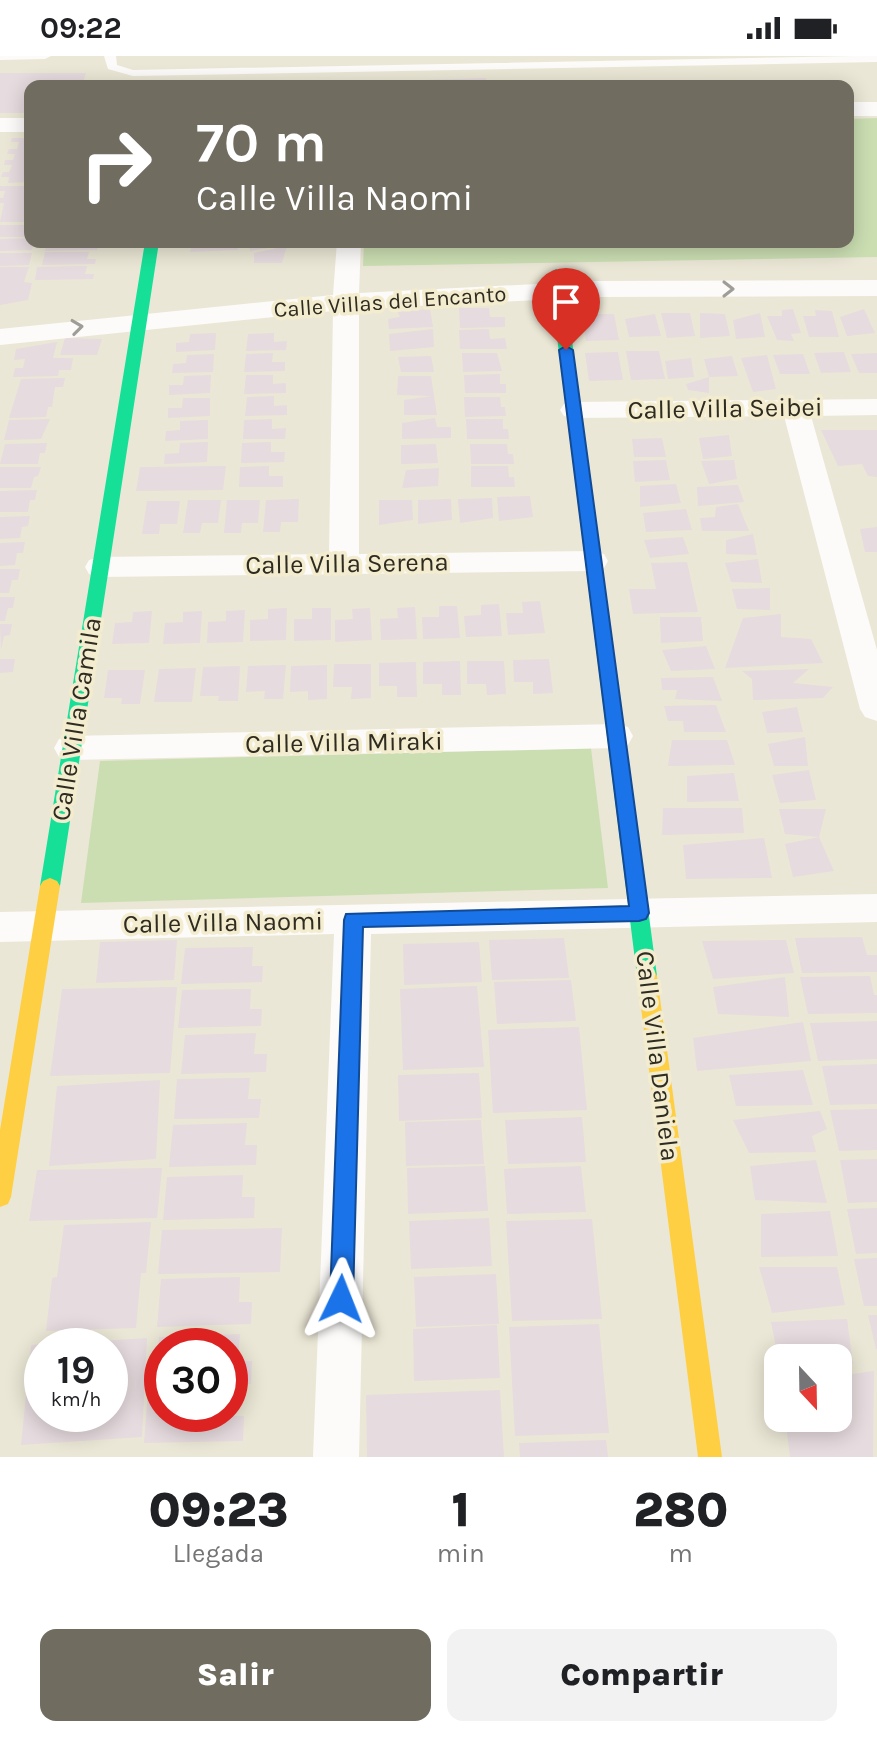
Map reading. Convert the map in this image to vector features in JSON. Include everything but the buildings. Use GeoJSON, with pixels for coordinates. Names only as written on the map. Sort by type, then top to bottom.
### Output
{"type":"FeatureCollection","features":[{"type":"Feature","properties":{"kind":"street"},"geometry":{"type":"LineString","coordinates":[[854,109],[877,109]]}},
{"type":"Feature","properties":{"kind":"street"},"geometry":{"type":"LineString","coordinates":[[0,125],[24,125]]}},
{"type":"Feature","properties":{"kind":"street","name":"Calle Villa Camila"},"geometry":{"type":"LineString","coordinates":[[0,1197],[151,248]]}},
{"type":"Feature","properties":{"kind":"street"},"geometry":{"type":"LineString","coordinates":[[344,562],[345,292],[349,248]]}},
{"type":"Feature","properties":{"kind":"street","name":"Calle Villas del Encanto"},"geometry":{"type":"LineString","coordinates":[[0,316],[141,309],[345,292],[877,267]]}},
{"type":"Feature","properties":{"kind":"street","name":"Calle Villas del Encanto"},"geometry":{"type":"LineString","coordinates":[[557,282],[877,288]]}},
{"type":"Feature","properties":{"kind":"street","name":"Calle Villa Daniela"},"geometry":{"type":"LineString","coordinates":[[557,282],[710,1457]]}},
{"type":"Feature","properties":{"kind":"street","name":"Calle Villas del Encanto"},"geometry":{"type":"LineString","coordinates":[[0,337],[141,309]]}},
{"type":"Feature","properties":{"kind":"street"},"geometry":{"type":"LineString","coordinates":[[795,407],[877,709]]}},
{"type":"Feature","properties":{"kind":"street","name":"Calle Villa Seibei"},"geometry":{"type":"LineString","coordinates":[[574,410],[877,407]]}},
{"type":"Feature","properties":{"kind":"street","name":"Calle Villa Serena"},"geometry":{"type":"LineString","coordinates":[[100,567],[593,561]]}},
{"type":"Feature","properties":{"kind":"street","name":"Calle Villa Miraki"},"geometry":{"type":"LineString","coordinates":[[71,748],[616,736]]}},
{"type":"Feature","properties":{"kind":"street","name":"Calle Villa Naomi"},"geometry":{"type":"LineString","coordinates":[[0,927],[877,908]]}},
{"type":"Feature","properties":{"kind":"street"},"geometry":{"type":"LineString","coordinates":[[336,1457],[353,920]]}},
{"type":"Feature","properties":{"kind":"lane"},"geometry":{"type":"LineString","coordinates":[[0,57],[45,56]]}},
{"type":"Feature","properties":{"kind":"lane"},"geometry":{"type":"LineString","coordinates":[[110,56],[112,67],[133,73],[312,71],[673,59],[877,59]]}},
{"type":"Feature","properties":{"kind":"lane"},"geometry":{"type":"LineString","coordinates":[[312,56],[312,71]]}},
{"type":"Feature","properties":{"kind":"green space"},"geometry":{"type":"Polygon","coordinates":[[[877,118],[877,257],[363,266],[364,248],[854,248],[854,119],[877,118]]]}},
{"type":"Feature","properties":{"kind":"green space"},"geometry":{"type":"Polygon","coordinates":[[[591,748],[608,888],[81,903],[100,761],[591,748]]]}},
{"type":"Feature","properties":{"kind":"traffic: fast"},"geometry":{"type":"LineString","coordinates":[[50,886],[151,248]]}},
{"type":"Feature","properties":{"kind":"traffic: fast"},"geometry":{"type":"LineString","coordinates":[[556,273],[647,976]]}},
{"type":"Feature","properties":{"kind":"traffic: slow"},"geometry":{"type":"LineString","coordinates":[[0,1197],[50,886]]}},
{"type":"Feature","properties":{"kind":"traffic: slow"},"geometry":{"type":"LineString","coordinates":[[647,976],[710,1457]]}},
{"type":"Feature","properties":{"kind":"route"},"geometry":{"type":"LineString","coordinates":[[341,1299],[353,920],[639,913],[566,350]]}}]}
